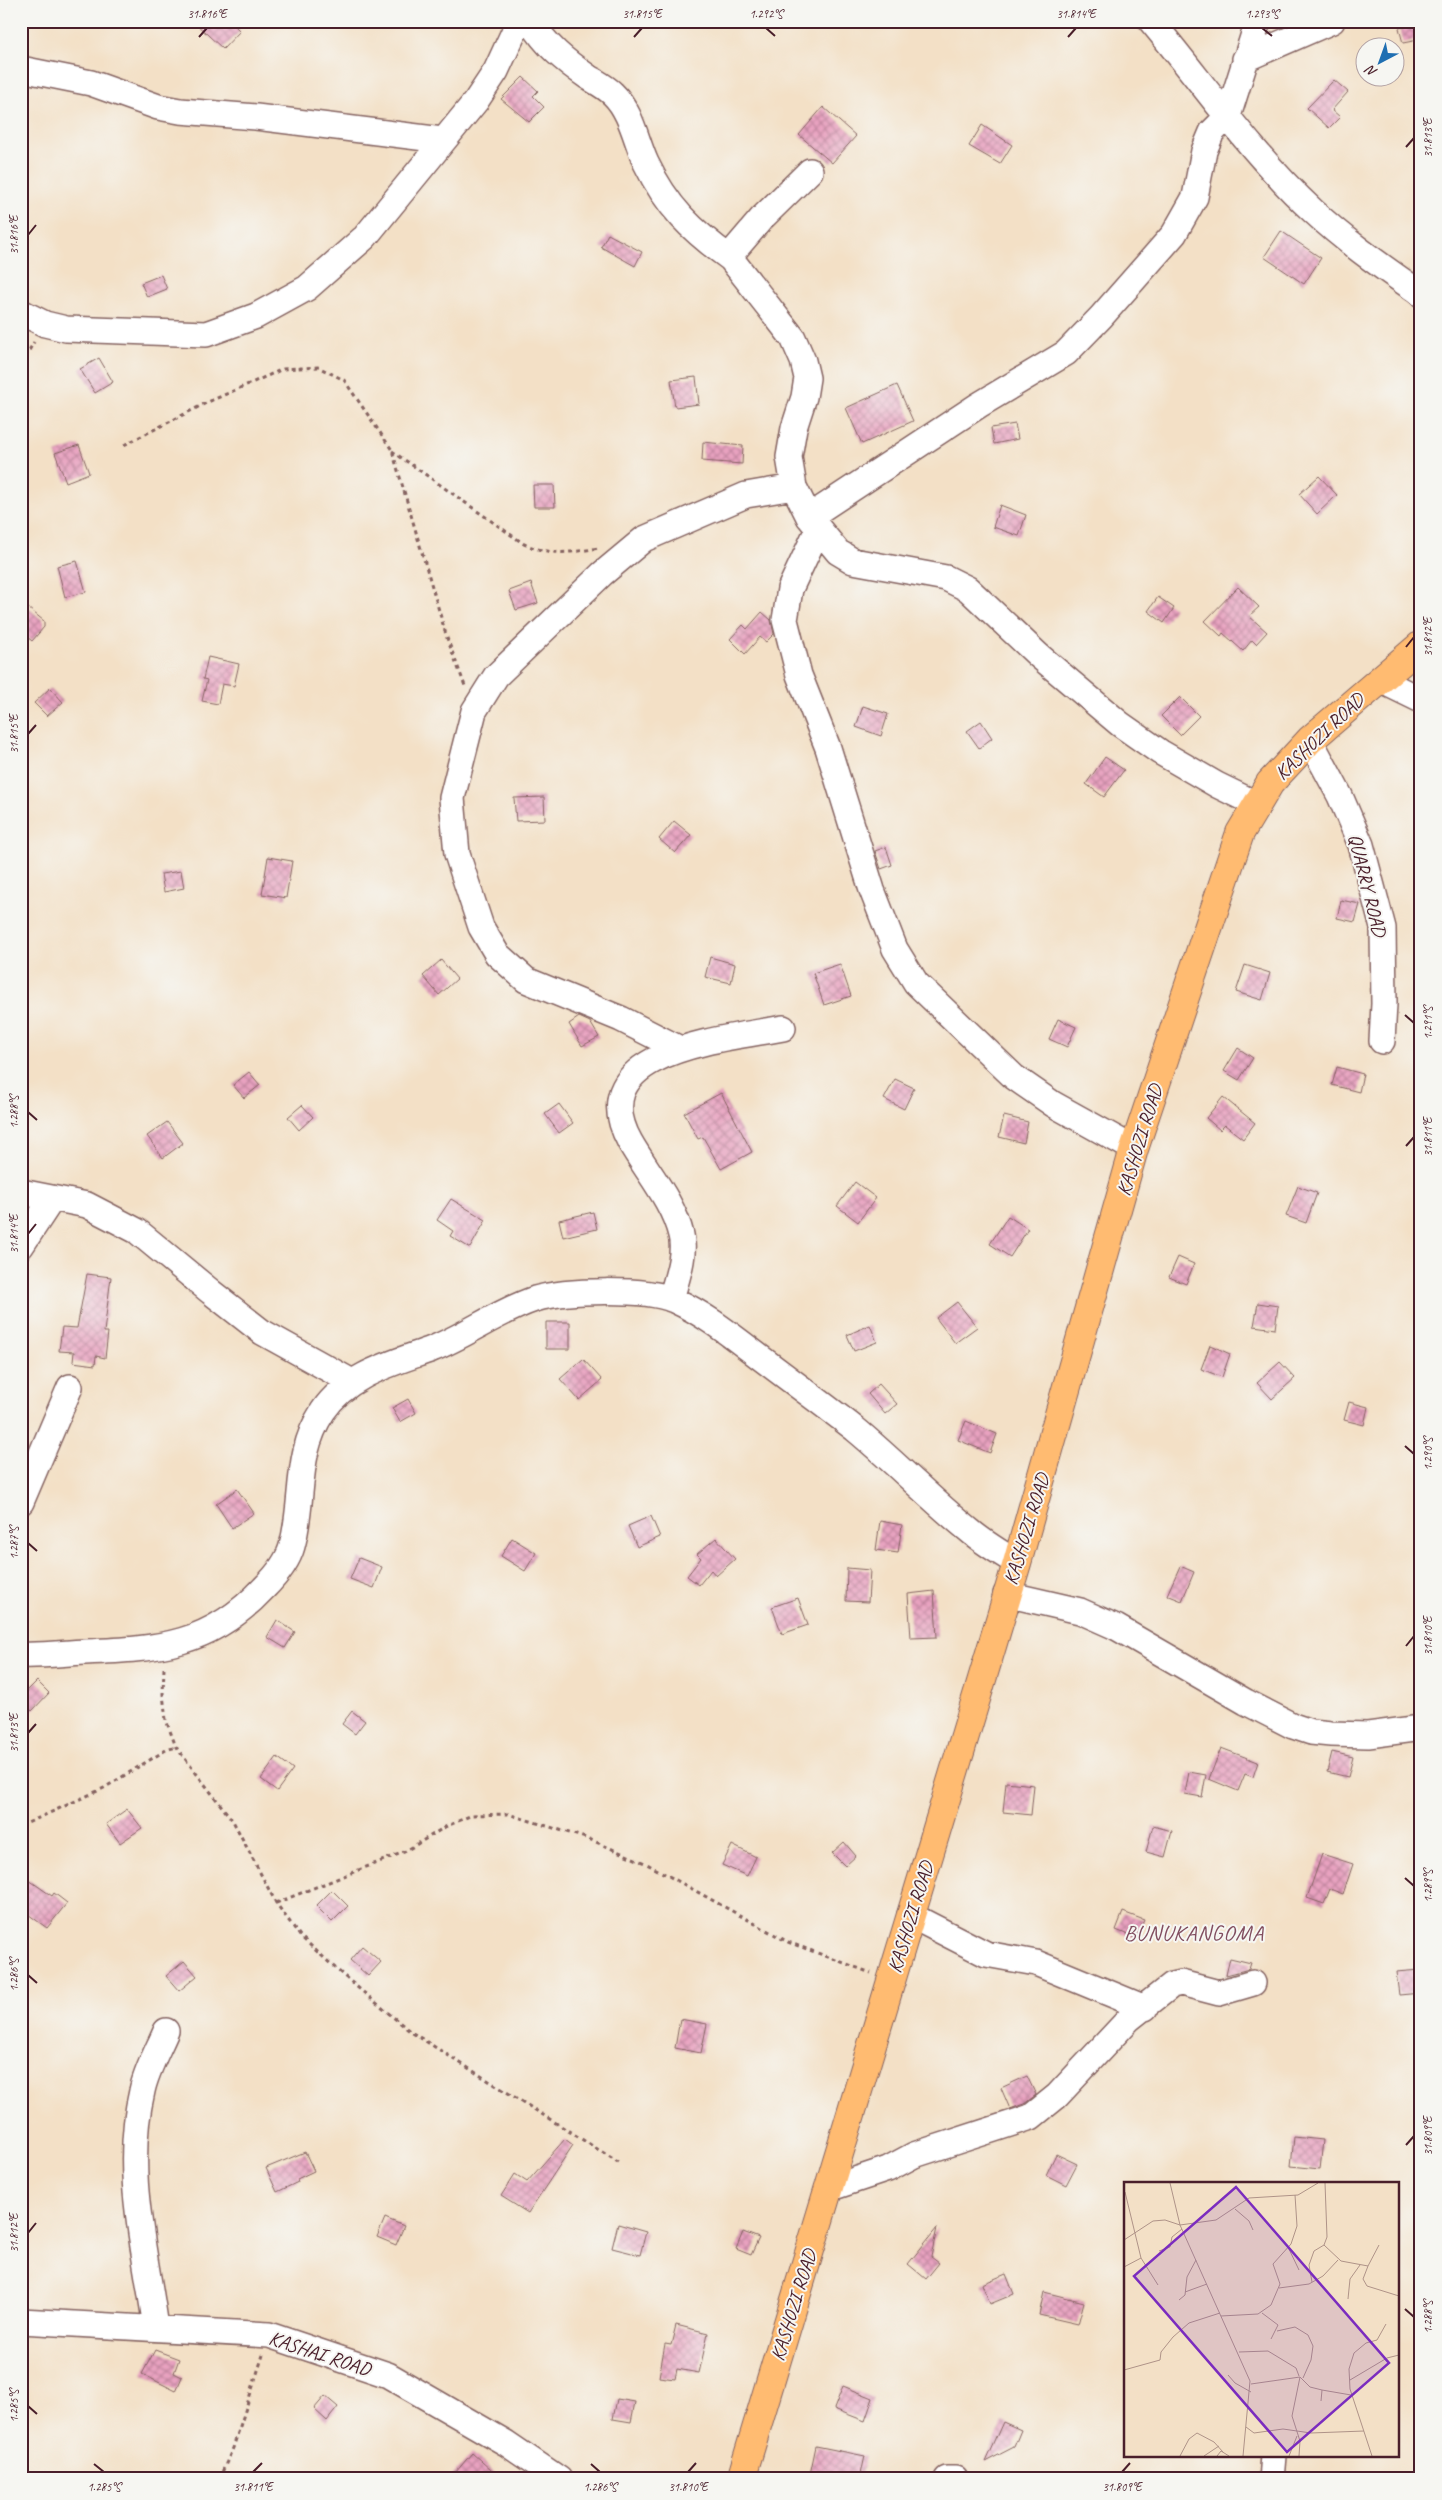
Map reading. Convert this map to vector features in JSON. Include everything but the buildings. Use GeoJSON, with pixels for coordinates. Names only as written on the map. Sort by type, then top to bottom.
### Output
{"type":"FeatureCollection","features":[{"type":"Feature","properties":{"kind":"main road","name":"KASHOZI ROAD"},"geometry":{"type":"LineString","coordinates":[[741,2479],[1006,1594],[1017,1563],[1134,1149],[1240,833],[1270,783],[1310,740],[1421,645]]}},
{"type":"Feature","properties":{"kind":"street"},"geometry":{"type":"LineString","coordinates":[[21,312],[45,324],[66,329],[206,334],[256,316],[307,288],[365,238],[442,140],[476,101],[496,71],[519,21]]}},
{"type":"Feature","properties":{"kind":"street"},"geometry":{"type":"LineString","coordinates":[[532,21],[550,48],[567,63],[614,94],[625,111],[647,164],[665,196],[687,225],[731,259],[793,338],[803,361],[807,378],[804,397],[794,428],[789,457],[794,487],[813,523],[838,552],[853,561],[946,578],[968,589],[1038,655],[1120,724],[1160,752],[1217,785],[1256,804]]}},
{"type":"Feature","properties":{"kind":"street"},"geometry":{"type":"LineString","coordinates":[[1151,21],[1264,160],[1312,211],[1357,248],[1421,294]]}},
{"type":"Feature","properties":{"kind":"street"},"geometry":{"type":"LineString","coordinates":[[1134,1149],[1053,1104],[1014,1078],[916,984],[895,949],[872,890],[828,748],[799,675],[785,620],[790,589],[813,523],[979,405],[1066,353],[1174,234],[1194,197],[1204,151],[1212,132],[1228,116],[1258,21]]}},
{"type":"Feature","properties":{"kind":"street"},"geometry":{"type":"LineString","coordinates":[[1245,59],[1332,21]]}},
{"type":"Feature","properties":{"kind":"street"},"geometry":{"type":"LineString","coordinates":[[21,69],[92,82],[158,106],[180,111],[256,117],[442,140]]}},
{"type":"Feature","properties":{"kind":"street"},"geometry":{"type":"LineString","coordinates":[[731,259],[733,252],[762,218],[810,171]]}},
{"type":"Feature","properties":{"kind":"street"},"geometry":{"type":"LineString","coordinates":[[678,1048],[621,1019],[526,980],[497,954],[481,928],[457,854],[452,798],[474,711],[496,676],[602,574],[644,539],[746,495],[794,487]]}},
{"type":"Feature","properties":{"kind":"street"},"geometry":{"type":"LineString","coordinates":[[1380,680],[1421,700]]}},
{"type":"Feature","properties":{"kind":"street","name":"QUARRY ROAD"},"geometry":{"type":"LineString","coordinates":[[1310,740],[1340,796],[1361,845],[1383,928],[1384,1004],[1382,1041]]}},
{"type":"Feature","properties":{"kind":"street"},"geometry":{"type":"LineString","coordinates":[[671,1299],[682,1255],[682,1236],[659,1188],[629,1141],[622,1119],[621,1102],[623,1088],[634,1074],[652,1060],[678,1048],[784,1028]]}},
{"type":"Feature","properties":{"kind":"street"},"geometry":{"type":"LineString","coordinates":[[21,1192],[87,1204],[137,1231],[262,1332],[352,1382]]}},
{"type":"Feature","properties":{"kind":"street"},"geometry":{"type":"LineString","coordinates":[[21,1246],[52,1198]]}},
{"type":"Feature","properties":{"kind":"street"},"geometry":{"type":"LineString","coordinates":[[21,1655],[44,1656],[123,1652],[164,1647],[200,1635],[234,1616],[251,1602],[284,1562],[292,1546],[304,1456],[312,1432],[325,1408],[352,1382],[395,1361],[435,1348],[537,1299],[592,1293],[654,1293],[671,1299],[709,1318],[856,1430],[972,1533],[1017,1563]]}},
{"type":"Feature","properties":{"kind":"street"},"geometry":{"type":"LineString","coordinates":[[21,1502],[70,1387]]}},
{"type":"Feature","properties":{"kind":"street"},"geometry":{"type":"LineString","coordinates":[[1006,1594],[1080,1611],[1116,1627],[1231,1694],[1293,1726],[1311,1732],[1368,1735],[1421,1728]]}},
{"type":"Feature","properties":{"kind":"street"},"geometry":{"type":"LineString","coordinates":[[910,1915],[986,1954],[1036,1963],[1145,2008]]}},
{"type":"Feature","properties":{"kind":"street"},"geometry":{"type":"LineString","coordinates":[[828,2189],[888,2169],[914,2155],[1031,2117],[1057,2096],[1129,2019],[1172,1985],[1181,1983],[1219,1993],[1253,1983]]}},
{"type":"Feature","properties":{"kind":"street"},"geometry":{"type":"LineString","coordinates":[[156,2328],[147,2259],[138,2221],[134,2185],[134,2135],[142,2089],[166,2031]]}},
{"type":"Feature","properties":{"kind":"street","name":"KASHAI ROAD"},"geometry":{"type":"LineString","coordinates":[[21,2321],[270,2335],[388,2375],[506,2443],[559,2479]]}},
{"type":"Feature","properties":{"kind":"street"},"geometry":{"type":"LineString","coordinates":[[1271,2479],[1273,2458]]}},
{"type":"Feature","properties":{"kind":"street"},"geometry":{"type":"LineString","coordinates":[[947,2479],[955,2479]]}},
{"type":"Feature","properties":{"kind":"path"},"geometry":{"type":"LineString","coordinates":[[124,444],[208,402],[283,369],[318,368],[344,380],[392,450],[426,559],[447,638],[474,711]]}},
{"type":"Feature","properties":{"kind":"path"},"geometry":{"type":"LineString","coordinates":[[392,450],[524,544],[543,552],[566,553],[606,546]]}},
{"type":"Feature","properties":{"kind":"path"},"geometry":{"type":"LineString","coordinates":[[164,1647],[163,1694],[166,1720],[176,1747],[232,1821],[276,1903],[300,1936],[411,2032],[618,2162]]}},
{"type":"Feature","properties":{"kind":"path"},"geometry":{"type":"LineString","coordinates":[[21,1826],[104,1788],[166,1750],[176,1747]]}},
{"type":"Feature","properties":{"kind":"path"},"geometry":{"type":"LineString","coordinates":[[276,1903],[404,1852],[445,1827],[472,1815],[508,1814],[590,1839],[630,1857],[788,1942],[890,1980]]}},
{"type":"Feature","properties":{"kind":"path"},"geometry":{"type":"LineString","coordinates":[[219,2479],[233,2448],[270,2335]]}},
{"type":"Feature","properties":{"kind":"district","name":"BUNUKANGOMA"},"geometry":{"type":"Point","coordinates":[1194,1932]}}]}
